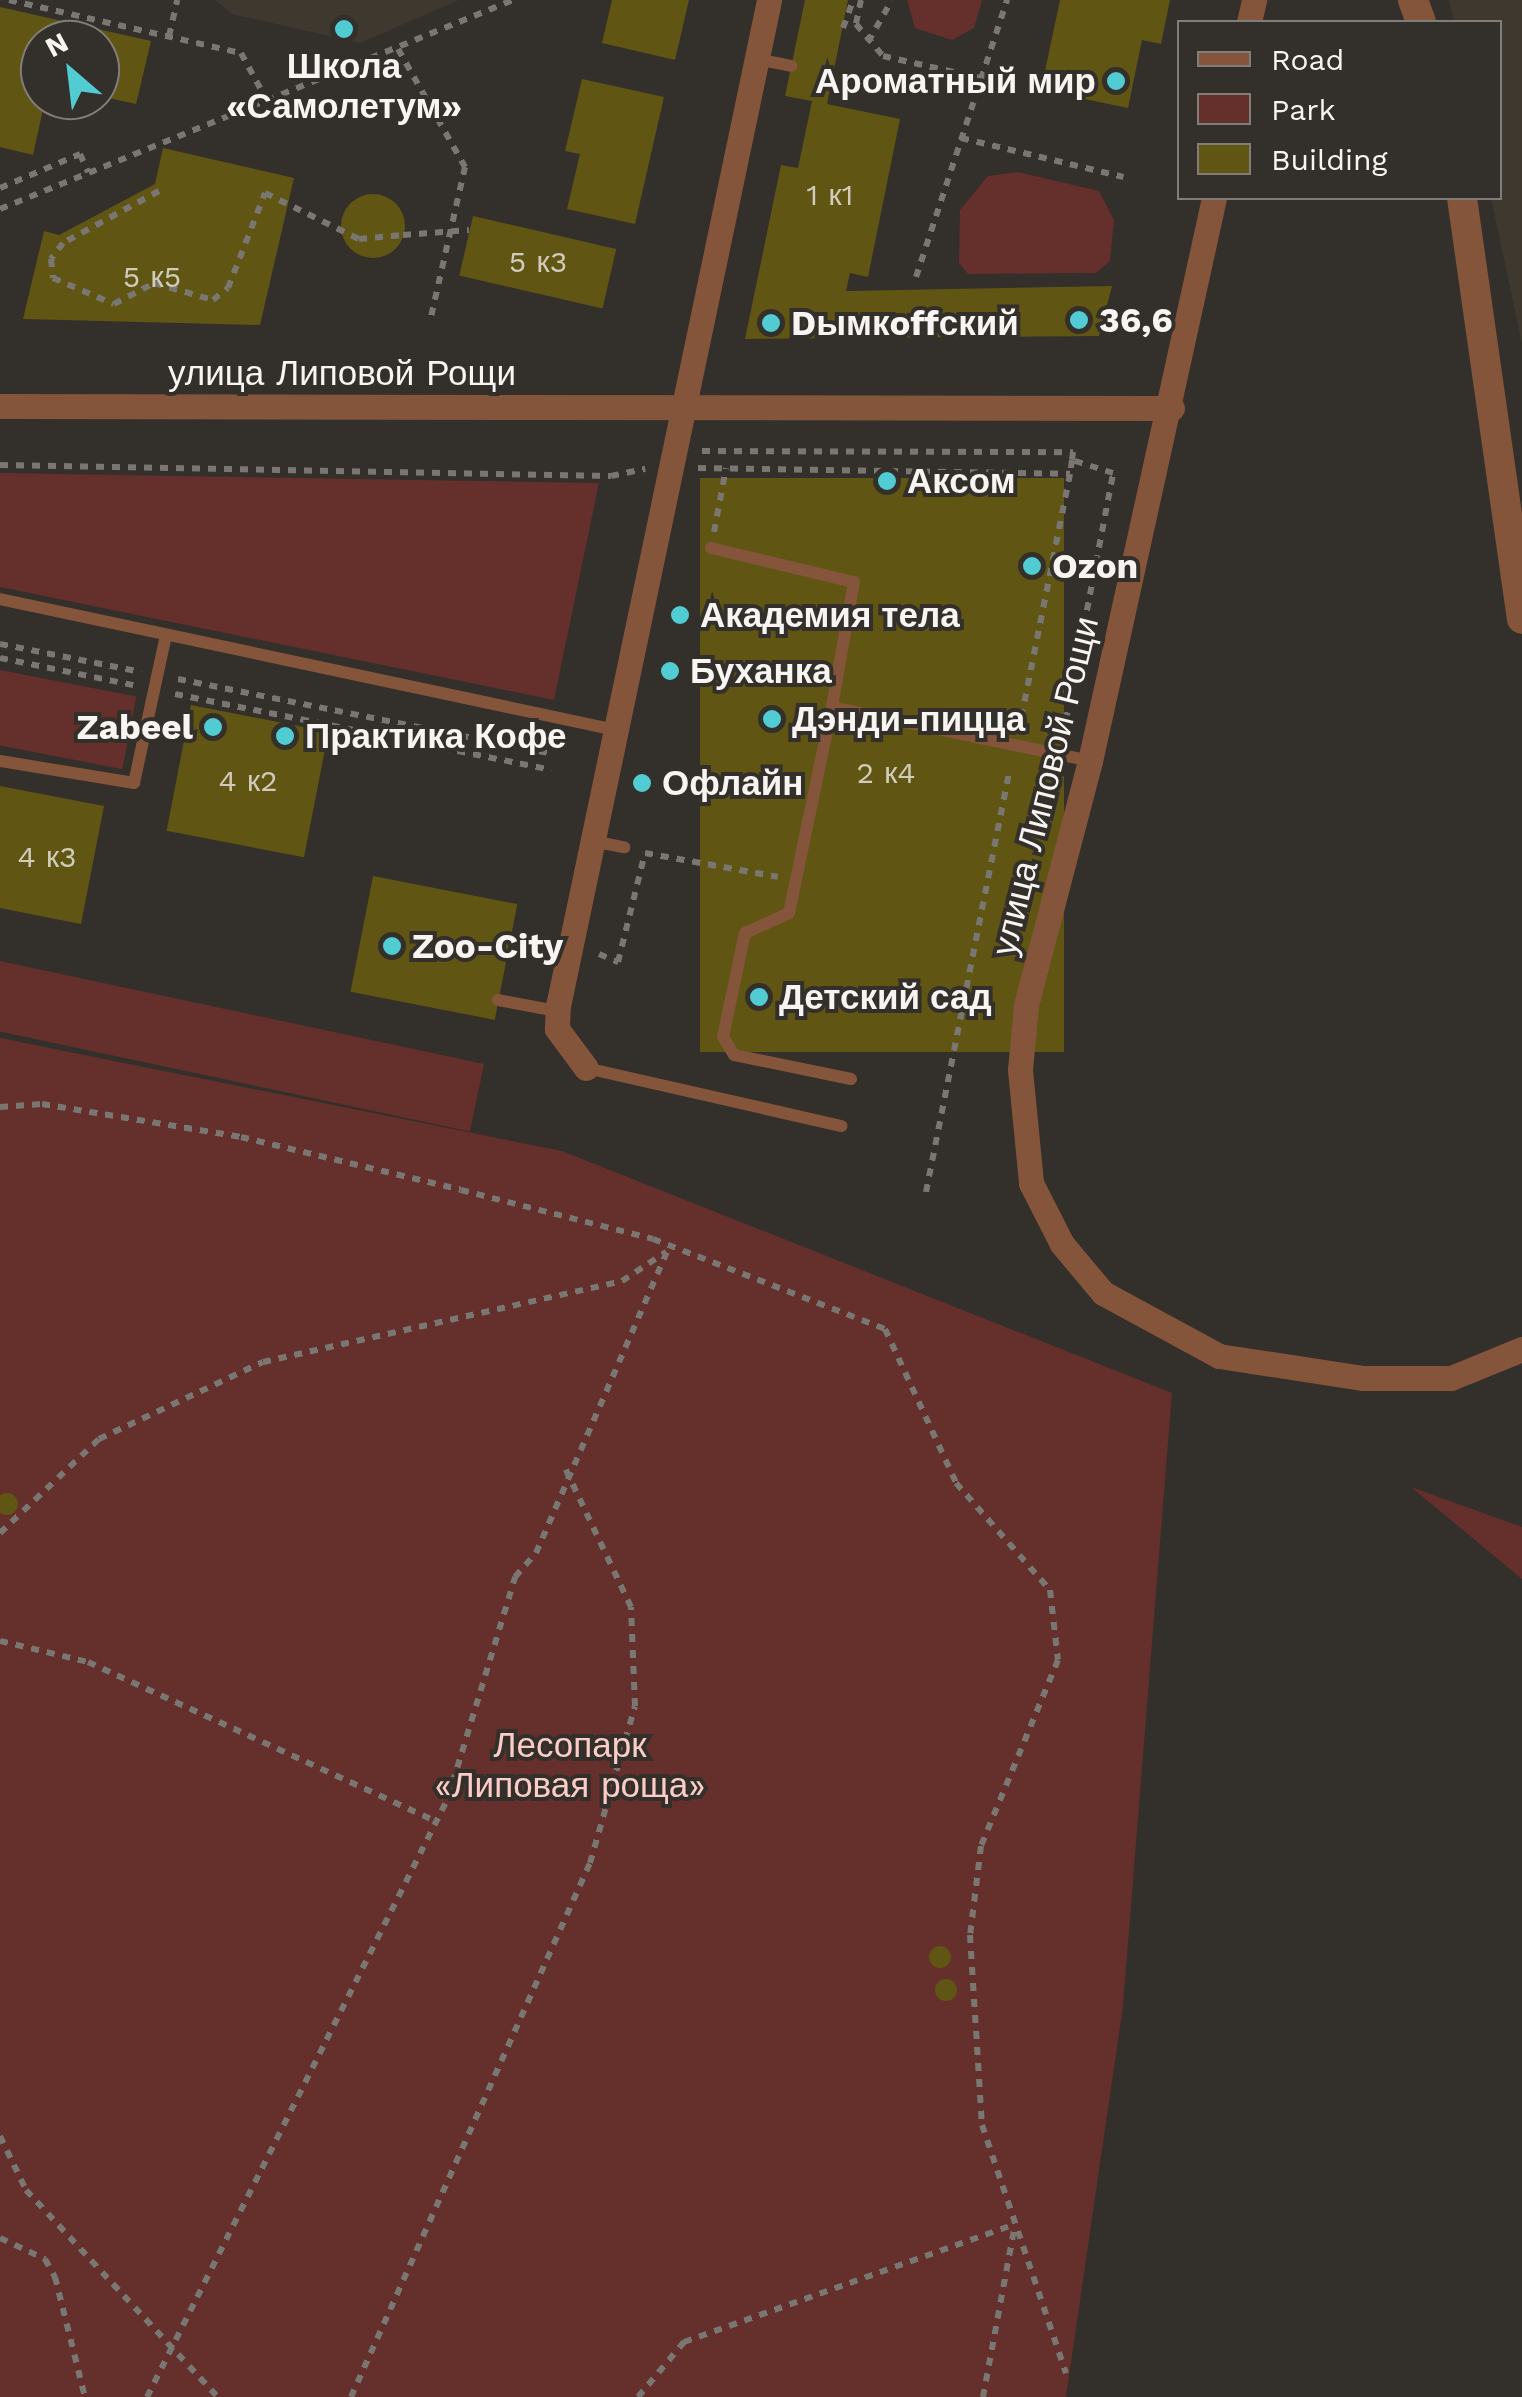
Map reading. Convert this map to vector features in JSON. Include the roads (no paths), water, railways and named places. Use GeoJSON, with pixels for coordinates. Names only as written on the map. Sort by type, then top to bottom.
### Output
{"type":"FeatureCollection","features":[{"type":"Feature","properties":{"kind":"street"},"geometry":{"type":"LineString","coordinates":[[586,1068],[566,1049],[557,1011],[769,0]]}},
{"type":"Feature","properties":{"kind":"street","name":"улица Липовой Рощи"},"geometry":{"type":"LineString","coordinates":[[1214,200],[1172,408],[1090,761],[1026,1005],[1020,1070],[1031,1182],[1062,1244],[1104,1293],[1219,1356],[1362,1378],[1451,1378],[1522,1349]]}},
{"type":"Feature","properties":{"kind":"street"},"geometry":{"type":"LineString","coordinates":[[1462,200],[1522,618]]}},
{"type":"Feature","properties":{"kind":"street","name":"улица Липовой Рощи"},"geometry":{"type":"LineString","coordinates":[[0,406],[1172,408]]}},
{"type":"Feature","properties":{"kind":"lane"},"geometry":{"type":"LineString","coordinates":[[756,59],[791,66]]}},
{"type":"Feature","properties":{"kind":"lane"},"geometry":{"type":"LineString","coordinates":[[711,548],[854,582],[795,880],[780,923],[745,933],[723,1037],[734,1055],[850,1079]]}},
{"type":"Feature","properties":{"kind":"lane"},"geometry":{"type":"LineString","coordinates":[[0,599],[616,730]]}},
{"type":"Feature","properties":{"kind":"lane"},"geometry":{"type":"LineString","coordinates":[[0,761],[134,783],[166,634]]}},
{"type":"Feature","properties":{"kind":"lane"},"geometry":{"type":"LineString","coordinates":[[832,707],[1090,761]]}},
{"type":"Feature","properties":{"kind":"lane"},"geometry":{"type":"LineString","coordinates":[[592,841],[624,847]]}},
{"type":"Feature","properties":{"kind":"lane"},"geometry":{"type":"LineString","coordinates":[[498,1000],[557,1011]]}},
{"type":"Feature","properties":{"kind":"lane"},"geometry":{"type":"LineString","coordinates":[[586,1068],[841,1126]]}},
{"type":"Feature","properties":{"kind":"place","name":"Школа «Самолетум»"},"geometry":{"type":"Point","coordinates":[344,29]}},
{"type":"Feature","properties":{"kind":"place","name":"Ароматный мир"},"geometry":{"type":"Point","coordinates":[1116,81]}},
{"type":"Feature","properties":{"kind":"place","name":"36,6"},"geometry":{"type":"Point","coordinates":[1079,320]}},
{"type":"Feature","properties":{"kind":"place","name":"Dымкoffский"},"geometry":{"type":"Point","coordinates":[771,323]}},
{"type":"Feature","properties":{"kind":"place","name":"Аксом"},"geometry":{"type":"Point","coordinates":[887,481]}},
{"type":"Feature","properties":{"kind":"place","name":"Ozon"},"geometry":{"type":"Point","coordinates":[1032,566]}},
{"type":"Feature","properties":{"kind":"place","name":"Академия тела"},"geometry":{"type":"Point","coordinates":[680,615]}},
{"type":"Feature","properties":{"kind":"place","name":"Буханка"},"geometry":{"type":"Point","coordinates":[670,671]}},
{"type":"Feature","properties":{"kind":"place","name":"Дэнди-пицца"},"geometry":{"type":"Point","coordinates":[772,719]}},
{"type":"Feature","properties":{"kind":"place","name":"Zabeel"},"geometry":{"type":"Point","coordinates":[213,727]}},
{"type":"Feature","properties":{"kind":"place","name":"Практика Кофе"},"geometry":{"type":"Point","coordinates":[285,736]}},
{"type":"Feature","properties":{"kind":"place","name":"Офлайн"},"geometry":{"type":"Point","coordinates":[642,783]}},
{"type":"Feature","properties":{"kind":"place","name":"Zoo-City"},"geometry":{"type":"Point","coordinates":[392,946]}},
{"type":"Feature","properties":{"kind":"place","name":"Детский сад"},"geometry":{"type":"Point","coordinates":[759,997]}},
{"type":"Feature","properties":{"kind":"park label","name":"Лесопарк «Липовая роща»"},"geometry":{"type":"Point","coordinates":[570,1765]}}]}
